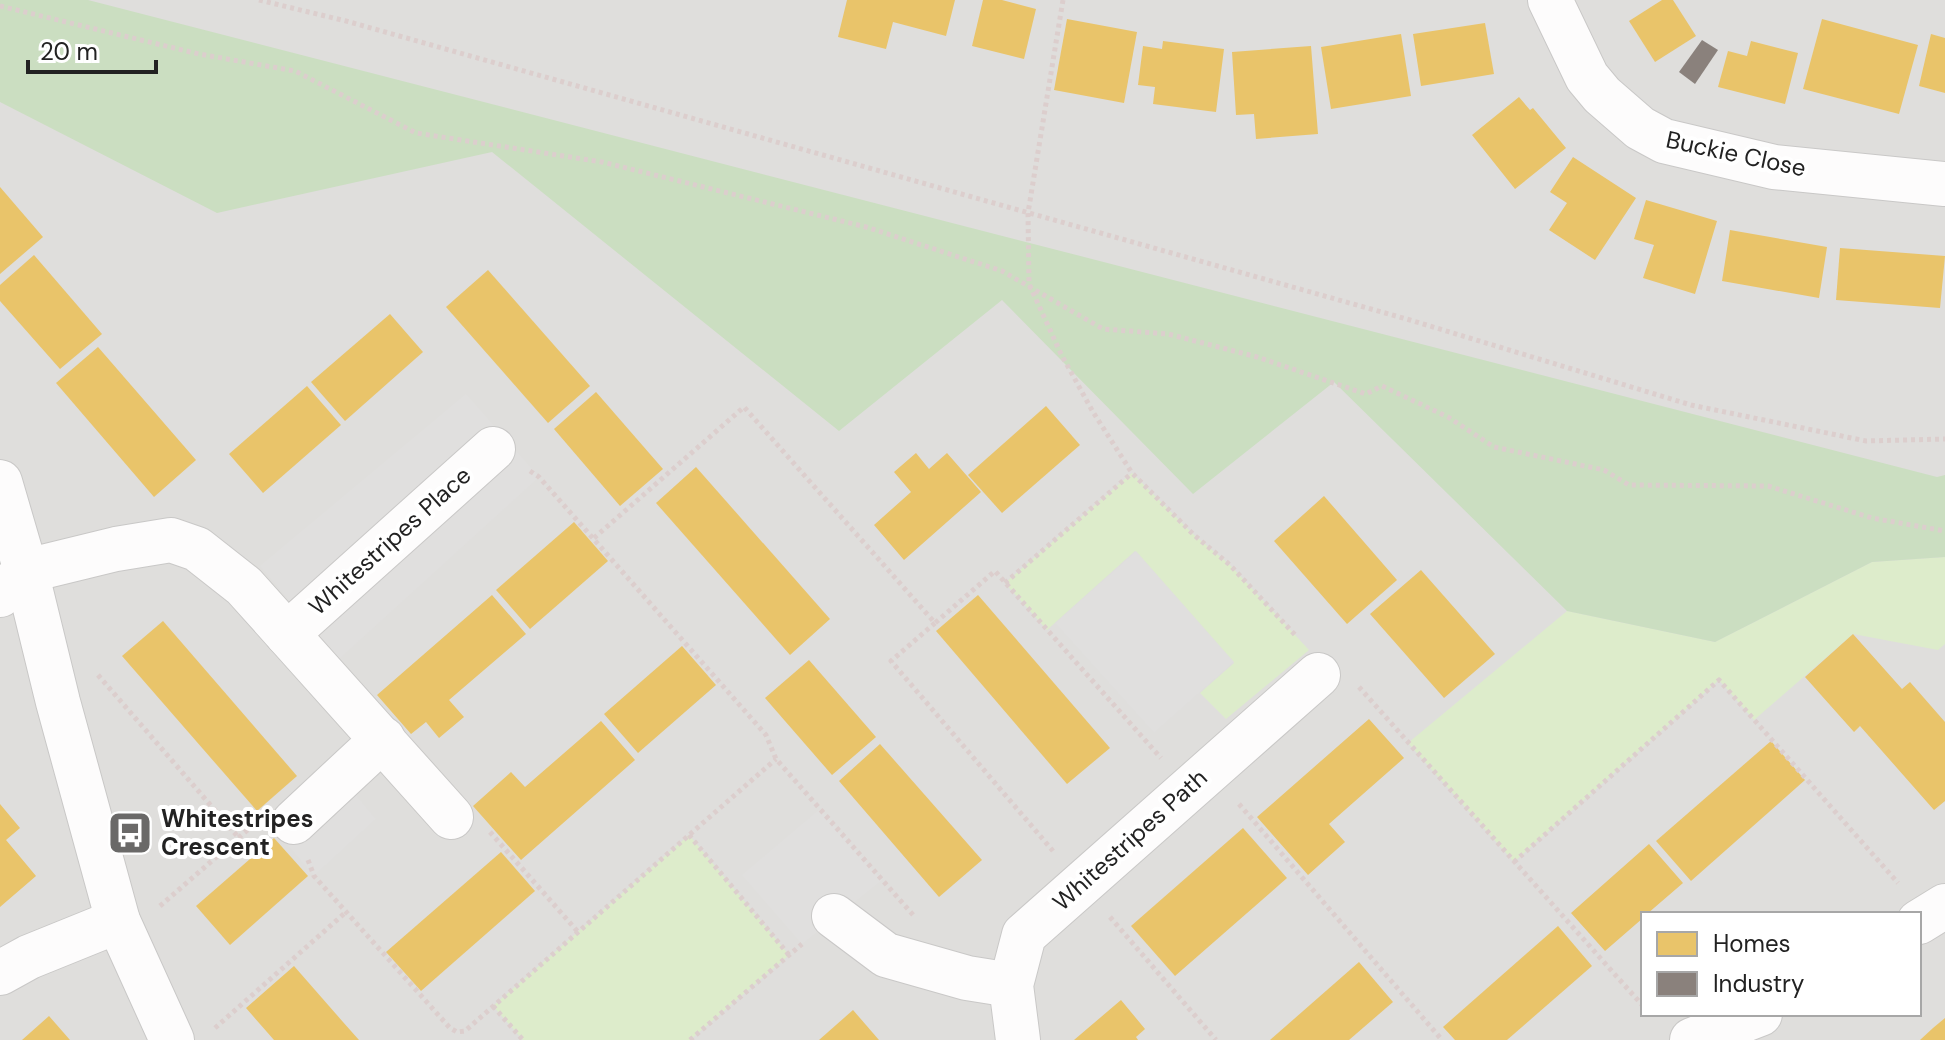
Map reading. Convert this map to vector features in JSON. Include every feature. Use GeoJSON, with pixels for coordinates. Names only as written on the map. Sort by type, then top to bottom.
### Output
{"type":"FeatureCollection","features":[{"type":"Feature","properties":{"kind":"street","name":"Buckie Close"},"geometry":{"type":"LineString","coordinates":[[1550,0],[1587,77],[1602,95],[1640,128],[1664,141],[1774,167],[1945,184]]}},
{"type":"Feature","properties":{"kind":"street","name":"Whitestripes Place"},"geometry":{"type":"LineString","coordinates":[[287,634],[493,449]]}},
{"type":"Feature","properties":{"kind":"street"},"geometry":{"type":"LineString","coordinates":[[0,482],[13,583],[46,652],[121,929],[192,1035]]}},
{"type":"Feature","properties":{"kind":"street","name":"Whitestripes Place"},"geometry":{"type":"LineString","coordinates":[[13,583],[171,540],[197,549],[244,586],[451,817]]}},
{"type":"Feature","properties":{"kind":"street","name":"Whitestripes Path"},"geometry":{"type":"LineString","coordinates":[[1018,1040],[1011,985],[1024,935],[1318,675]]}},
{"type":"Feature","properties":{"kind":"street"},"geometry":{"type":"LineString","coordinates":[[294,822],[383,739]]}},
{"type":"Feature","properties":{"kind":"street"},"geometry":{"type":"LineString","coordinates":[[834,916],[886,955],[967,978],[1011,985]]}},
{"type":"Feature","properties":{"kind":"street"},"geometry":{"type":"LineString","coordinates":[[0,973],[29,957],[121,929]]}},
{"type":"Feature","properties":{"kind":"street"},"geometry":{"type":"LineString","coordinates":[[1692,1040],[1755,1016]]}},
{"type":"Feature","properties":{"kind":"path"},"geometry":{"type":"LineString","coordinates":[[259,0],[376,29],[1410,320],[1691,405],[1866,441],[1945,439]]}},
{"type":"Feature","properties":{"kind":"path"},"geometry":{"type":"LineString","coordinates":[[1063,0],[1028,213],[1029,284],[1086,400],[1132,473],[1194,535],[1230,565],[1289,629],[1312,654],[1318,675],[1350,678],[1641,1004]]}},
{"type":"Feature","properties":{"kind":"path"},"geometry":{"type":"LineString","coordinates":[[0,6],[199,54],[295,71],[416,133],[602,162],[866,227],[1002,271],[1103,329],[1168,334],[1257,357],[1366,394],[1382,386],[1448,417],[1494,447],[1604,470],[1629,485],[1768,486],[1872,518],[1945,531]]}},
{"type":"Feature","properties":{"kind":"path"},"geometry":{"type":"LineString","coordinates":[[594,538],[744,407],[935,623]]}},
{"type":"Feature","properties":{"kind":"path"},"geometry":{"type":"LineString","coordinates":[[493,449],[539,477],[594,538],[766,735],[776,759],[919,923]]}},
{"type":"Feature","properties":{"kind":"path"},"geometry":{"type":"LineString","coordinates":[[1005,583],[1132,473]]}},
{"type":"Feature","properties":{"kind":"path"},"geometry":{"type":"LineString","coordinates":[[1081,884],[891,661],[995,571],[1188,789]]}},
{"type":"Feature","properties":{"kind":"path"},"geometry":{"type":"LineString","coordinates":[[46,652],[72,645],[239,838]]}},
{"type":"Feature","properties":{"kind":"path"},"geometry":{"type":"LineString","coordinates":[[1514,862],[1719,680],[1931,915]]}},
{"type":"Feature","properties":{"kind":"path"},"geometry":{"type":"LineString","coordinates":[[121,929],[263,817],[294,822],[314,876],[450,1028],[457,1032],[465,1031],[776,759]]}},
{"type":"Feature","properties":{"kind":"path"},"geometry":{"type":"LineString","coordinates":[[1241,806],[1442,1040]]}},
{"type":"Feature","properties":{"kind":"path"},"geometry":{"type":"LineString","coordinates":[[451,817],[477,818],[579,933]]}},
{"type":"Feature","properties":{"kind":"path"},"geometry":{"type":"LineString","coordinates":[[689,835],[789,955]]}},
{"type":"Feature","properties":{"kind":"path"},"geometry":{"type":"LineString","coordinates":[[192,1035],[346,912]]}},
{"type":"Feature","properties":{"kind":"path"},"geometry":{"type":"LineString","coordinates":[[690,1040],[834,916]]}},
{"type":"Feature","properties":{"kind":"path"},"geometry":{"type":"LineString","coordinates":[[1113,921],[1216,1040]]}},
{"type":"Feature","properties":{"kind":"path"},"geometry":{"type":"LineString","coordinates":[[493,1006],[523,1040]]}},
{"type":"Feature","properties":{"kind":"shaded area"},"geometry":{"type":"Polygon","coordinates":[[[0,0],[1945,0],[1945,1040],[0,1040],[0,0]]]}},
{"type":"Feature","properties":{"kind":"shaded area"},"geometry":{"type":"Polygon","coordinates":[[[466,394],[539,477],[339,659],[260,566],[466,394]]]}},
{"type":"Feature","properties":{"kind":"shaded area"},"geometry":{"type":"Polygon","coordinates":[[[1136,551],[1234,662],[1154,733],[1055,623],[1136,551]]]}},
{"type":"Feature","properties":{"kind":"shaded area"},"geometry":{"type":"Polygon","coordinates":[[[333,767],[376,819],[314,876],[269,824],[333,767]]]}},
{"type":"Feature","properties":{"kind":"shaded area"},"geometry":{"type":"Polygon","coordinates":[[[820,809],[882,880],[802,944],[742,875],[820,809]]]}},
{"type":"Feature","properties":{"kind":"green space"},"geometry":{"type":"Polygon","coordinates":[[[0,0],[88,0],[1937,477],[1945,475],[1945,557],[1872,562],[1715,642],[1567,611],[1334,382],[1193,494],[1002,300],[839,431],[492,152],[217,213],[0,102],[0,0]]]}},
{"type":"Feature","properties":{"kind":"green space"},"geometry":{"type":"Polygon","coordinates":[[[1132,473],[1194,535],[1230,565],[1309,650],[1226,719],[1200,693],[1234,663],[1135,551],[1047,630],[1005,583],[1132,473]]]}},
{"type":"Feature","properties":{"kind":"green space"},"geometry":{"type":"Polygon","coordinates":[[[1945,557],[1945,644],[1938,650],[1853,634],[1754,720],[1719,680],[1514,862],[1408,743],[1567,611],[1715,642],[1872,562],[1945,557]]]}},
{"type":"Feature","properties":{"kind":"green space"},"geometry":{"type":"Polygon","coordinates":[[[689,835],[789,955],[690,1040],[523,1040],[493,1006],[689,835]]]}},
{"type":"Feature","properties":{"kind":"building: Homes"},"geometry":{"type":"Polygon","coordinates":[[[847,0],[955,0],[946,36],[893,22],[886,49],[838,37],[847,0]]]}},
{"type":"Feature","properties":{"kind":"building: Homes"},"geometry":{"type":"Polygon","coordinates":[[[983,0],[1002,0],[1036,9],[1024,59],[972,46],[983,0]]]}},
{"type":"Feature","properties":{"kind":"building: Homes"},"geometry":{"type":"Polygon","coordinates":[[[1662,0],[1673,0],[1696,36],[1655,62],[1629,21],[1662,0]]]}},
{"type":"Feature","properties":{"kind":"building: Homes"},"geometry":{"type":"Polygon","coordinates":[[[1067,19],[1137,32],[1124,103],[1054,90],[1067,19]]]}},
{"type":"Feature","properties":{"kind":"building: Homes"},"geometry":{"type":"Polygon","coordinates":[[[1822,19],[1918,45],[1899,114],[1803,89],[1822,19]]]}},
{"type":"Feature","properties":{"kind":"building: Homes"},"geometry":{"type":"Polygon","coordinates":[[[1485,23],[1494,74],[1421,86],[1413,34],[1485,23]]]}},
{"type":"Feature","properties":{"kind":"building: Homes"},"geometry":{"type":"Polygon","coordinates":[[[1401,34],[1411,96],[1331,109],[1321,47],[1401,34]]]}},
{"type":"Feature","properties":{"kind":"building: Homes"},"geometry":{"type":"Polygon","coordinates":[[[1931,34],[1945,38],[1945,93],[1919,86],[1931,34]]]}},
{"type":"Feature","properties":{"kind":"building: Homes"},"geometry":{"type":"Polygon","coordinates":[[[1163,41],[1224,49],[1216,112],[1153,104],[1155,87],[1138,85],[1143,46],[1162,49],[1163,41]]]}},
{"type":"Feature","properties":{"kind":"building: Homes"},"geometry":{"type":"Polygon","coordinates":[[[1751,41],[1798,53],[1785,104],[1718,87],[1728,51],[1747,56],[1751,41]]]}},
{"type":"Feature","properties":{"kind":"building: Homes"},"geometry":{"type":"Polygon","coordinates":[[[1311,46],[1318,134],[1256,139],[1254,114],[1236,115],[1232,52],[1311,46]]]}},
{"type":"Feature","properties":{"kind":"building: Homes"},"geometry":{"type":"Polygon","coordinates":[[[1519,97],[1530,110],[1533,108],[1566,148],[1515,189],[1472,135],[1519,97]]]}},
{"type":"Feature","properties":{"kind":"building: Homes"},"geometry":{"type":"Polygon","coordinates":[[[1573,157],[1636,198],[1595,260],[1549,230],[1567,203],[1550,192],[1573,157]]]}},
{"type":"Feature","properties":{"kind":"building: Homes"},"geometry":{"type":"Polygon","coordinates":[[[0,187],[43,237],[0,274],[0,187]]]}},
{"type":"Feature","properties":{"kind":"building: Homes"},"geometry":{"type":"Polygon","coordinates":[[[1646,200],[1717,221],[1695,294],[1643,278],[1654,245],[1634,239],[1646,200]]]}},
{"type":"Feature","properties":{"kind":"building: Homes"},"geometry":{"type":"Polygon","coordinates":[[[1730,230],[1827,247],[1819,298],[1722,281],[1730,230]]]}},
{"type":"Feature","properties":{"kind":"building: Homes"},"geometry":{"type":"Polygon","coordinates":[[[1840,248],[1945,256],[1940,308],[1836,300],[1840,248]]]}},
{"type":"Feature","properties":{"kind":"building: Homes"},"geometry":{"type":"Polygon","coordinates":[[[34,255],[102,334],[60,369],[0,301],[0,285],[34,255]]]}},
{"type":"Feature","properties":{"kind":"building: Homes"},"geometry":{"type":"Polygon","coordinates":[[[488,270],[590,386],[548,423],[446,307],[488,270]]]}},
{"type":"Feature","properties":{"kind":"building: Homes"},"geometry":{"type":"Polygon","coordinates":[[[390,314],[423,352],[345,421],[311,382],[390,314]]]}},
{"type":"Feature","properties":{"kind":"building: Homes"},"geometry":{"type":"Polygon","coordinates":[[[98,347],[196,460],[154,497],[56,383],[98,347]]]}},
{"type":"Feature","properties":{"kind":"building: Homes"},"geometry":{"type":"Polygon","coordinates":[[[307,386],[341,425],[263,493],[229,454],[307,386]]]}},
{"type":"Feature","properties":{"kind":"building: Homes"},"geometry":{"type":"Polygon","coordinates":[[[596,392],[663,469],[620,506],[554,429],[596,392]]]}},
{"type":"Feature","properties":{"kind":"building: Homes"},"geometry":{"type":"Polygon","coordinates":[[[1046,406],[1080,445],[1002,513],[968,475],[1046,406]]]}},
{"type":"Feature","properties":{"kind":"building: Homes"},"geometry":{"type":"Polygon","coordinates":[[[916,453],[929,469],[947,453],[981,492],[904,560],[874,525],[911,492],[894,472],[916,453]]]}},
{"type":"Feature","properties":{"kind":"building: Homes"},"geometry":{"type":"Polygon","coordinates":[[[696,467],[830,619],[790,655],[656,503],[696,467]]]}},
{"type":"Feature","properties":{"kind":"building: Homes"},"geometry":{"type":"Polygon","coordinates":[[[1324,496],[1397,580],[1347,624],[1274,541],[1324,496]]]}},
{"type":"Feature","properties":{"kind":"building: Homes"},"geometry":{"type":"Polygon","coordinates":[[[574,522],[608,561],[530,629],[496,590],[574,522]]]}},
{"type":"Feature","properties":{"kind":"building: Homes"},"geometry":{"type":"Polygon","coordinates":[[[1421,570],[1495,654],[1444,698],[1370,614],[1421,570]]]}},
{"type":"Feature","properties":{"kind":"building: Homes"},"geometry":{"type":"Polygon","coordinates":[[[492,595],[526,634],[449,700],[464,717],[439,738],[426,722],[411,734],[377,695],[492,595]]]}},
{"type":"Feature","properties":{"kind":"building: Homes"},"geometry":{"type":"Polygon","coordinates":[[[978,595],[1110,748],[1067,784],[936,631],[978,595]]]}},
{"type":"Feature","properties":{"kind":"building: Homes"},"geometry":{"type":"Polygon","coordinates":[[[163,621],[297,776],[257,811],[122,656],[163,621]]]}},
{"type":"Feature","properties":{"kind":"building: Homes"},"geometry":{"type":"Polygon","coordinates":[[[1853,634],[1902,689],[1910,682],[1945,722],[1945,801],[1934,810],[1860,726],[1854,732],[1805,677],[1853,634]]]}},
{"type":"Feature","properties":{"kind":"building: Homes"},"geometry":{"type":"Polygon","coordinates":[[[682,646],[716,685],[638,753],[604,714],[682,646]]]}},
{"type":"Feature","properties":{"kind":"building: Homes"},"geometry":{"type":"Polygon","coordinates":[[[809,660],[876,737],[832,775],[765,698],[809,660]]]}},
{"type":"Feature","properties":{"kind":"building: Homes"},"geometry":{"type":"Polygon","coordinates":[[[1369,719],[1404,758],[1329,824],[1345,842],[1308,875],[1257,817],[1369,719]]]}},
{"type":"Feature","properties":{"kind":"building: Homes"},"geometry":{"type":"Polygon","coordinates":[[[601,721],[635,760],[521,860],[473,806],[511,772],[525,787],[601,721]]]}},
{"type":"Feature","properties":{"kind":"building: Homes"},"geometry":{"type":"Polygon","coordinates":[[[1771,741],[1805,780],[1691,881],[1656,841],[1771,741]]]}},
{"type":"Feature","properties":{"kind":"building: Homes"},"geometry":{"type":"Polygon","coordinates":[[[880,744],[982,860],[939,897],[839,781],[880,744]]]}},
{"type":"Feature","properties":{"kind":"building: Homes"},"geometry":{"type":"Polygon","coordinates":[[[0,804],[20,828],[6,840],[36,876],[0,907],[0,804]]]}},
{"type":"Feature","properties":{"kind":"building: Homes"},"geometry":{"type":"Polygon","coordinates":[[[1243,828],[1287,878],[1175,976],[1131,926],[1243,828]]]}},
{"type":"Feature","properties":{"kind":"building: Homes"},"geometry":{"type":"Polygon","coordinates":[[[274,838],[308,876],[230,945],[196,906],[274,838]]]}},
{"type":"Feature","properties":{"kind":"building: Homes"},"geometry":{"type":"Polygon","coordinates":[[[1649,844],[1683,883],[1649,912],[1641,912],[1641,920],[1605,951],[1571,913],[1649,844]]]}},
{"type":"Feature","properties":{"kind":"building: Homes"},"geometry":{"type":"Polygon","coordinates":[[[501,852],[535,891],[421,991],[386,952],[501,852]]]}},
{"type":"Feature","properties":{"kind":"building: Homes"},"geometry":{"type":"Polygon","coordinates":[[[1558,926],[1592,966],[1507,1040],[1455,1040],[1443,1027],[1558,926]]]}},
{"type":"Feature","properties":{"kind":"building: Homes"},"geometry":{"type":"Polygon","coordinates":[[[1359,962],[1393,1002],[1349,1040],[1270,1040],[1359,962]]]}},
{"type":"Feature","properties":{"kind":"building: Homes"},"geometry":{"type":"Polygon","coordinates":[[[294,966],[359,1040],[274,1040],[246,1008],[294,966]]]}},
{"type":"Feature","properties":{"kind":"building: Homes"},"geometry":{"type":"Polygon","coordinates":[[[1121,1000],[1145,1029],[1136,1037],[1138,1040],[1074,1040],[1121,1000]]]}},
{"type":"Feature","properties":{"kind":"building: Homes"},"geometry":{"type":"Polygon","coordinates":[[[853,1010],[879,1040],[819,1040],[853,1010]]]}},
{"type":"Feature","properties":{"kind":"building: Homes"},"geometry":{"type":"Polygon","coordinates":[[[49,1016],[70,1040],[22,1040],[49,1016]]]}},
{"type":"Feature","properties":{"kind":"building: Homes"},"geometry":{"type":"Polygon","coordinates":[[[1945,1018],[1945,1040],[1920,1040],[1933,1028],[1945,1018]]]}},
{"type":"Feature","properties":{"kind":"building: Industry"},"geometry":{"type":"Polygon","coordinates":[[[1702,40],[1718,50],[1695,84],[1679,72],[1702,40]]]}},
{"type":"Feature","properties":{"kind":"place","name":"Whitestripes Crescent"},"geometry":{"type":"Point","coordinates":[130,833]}}]}
